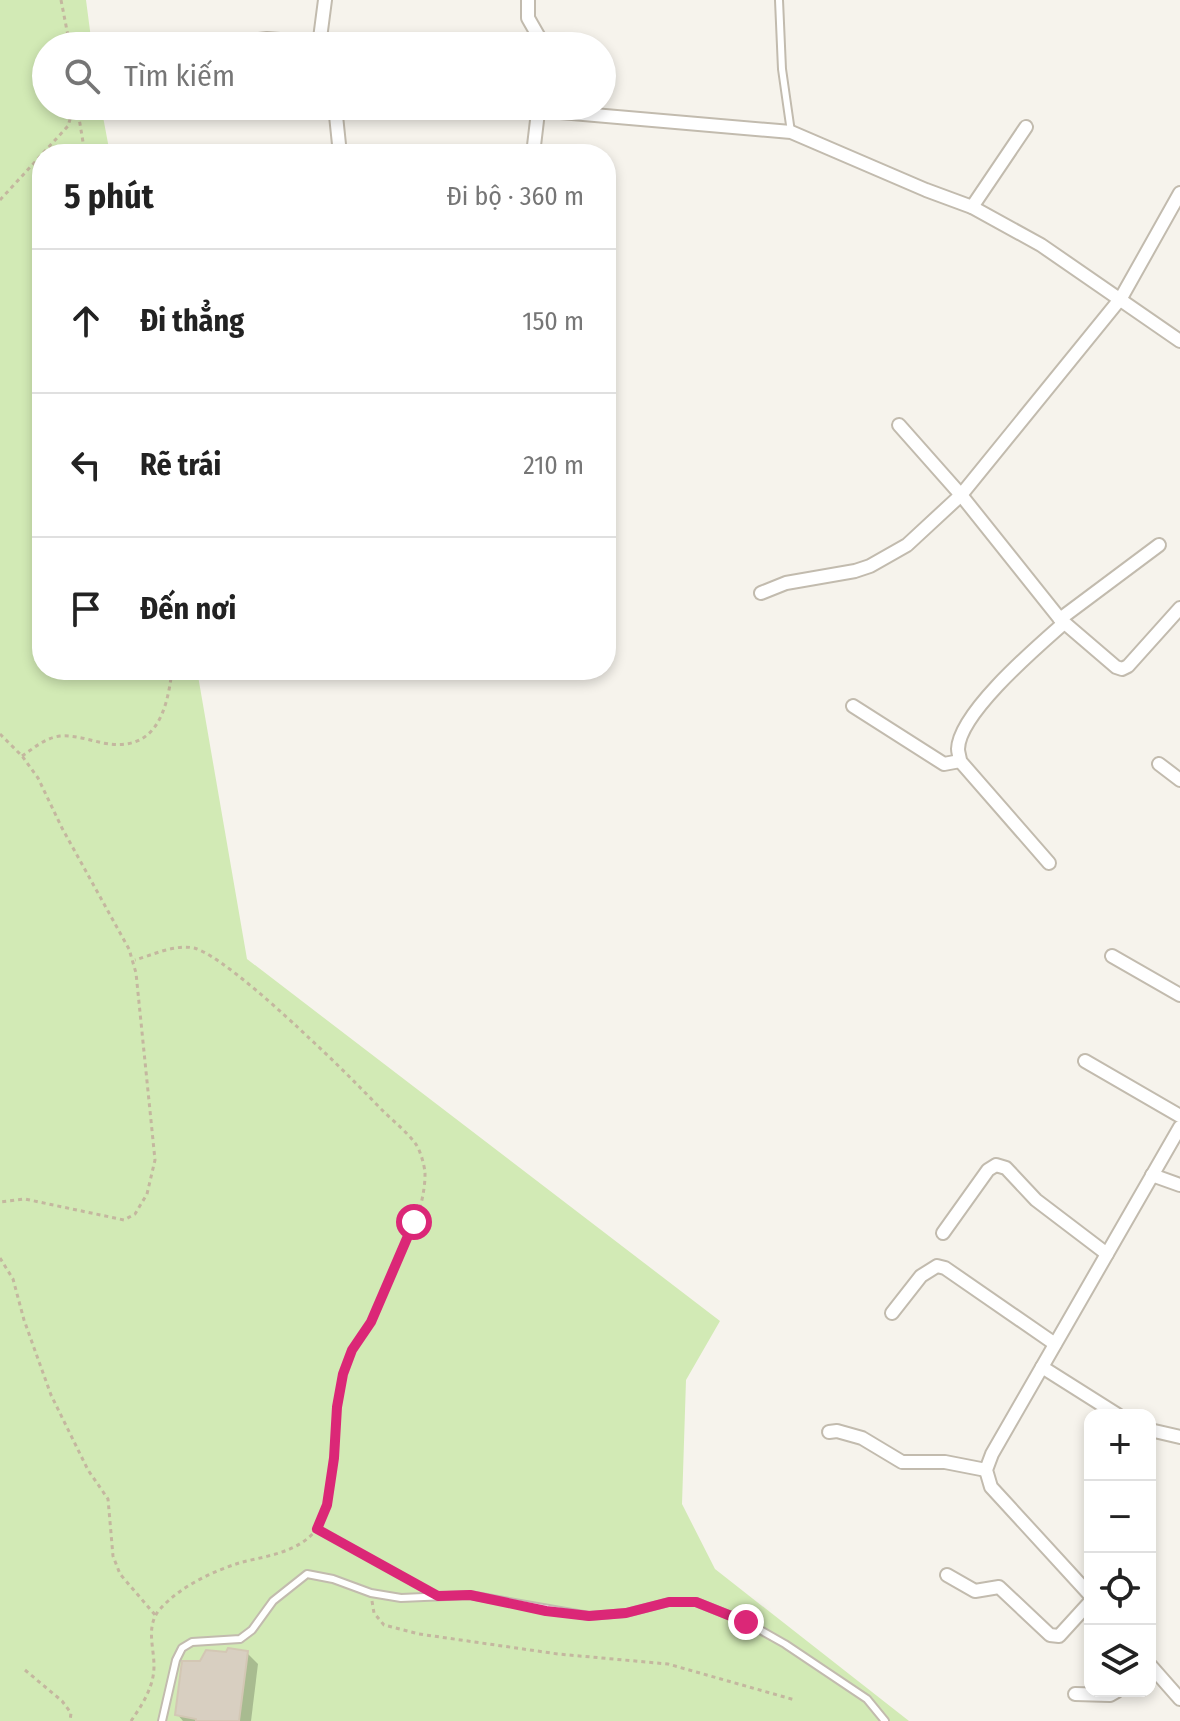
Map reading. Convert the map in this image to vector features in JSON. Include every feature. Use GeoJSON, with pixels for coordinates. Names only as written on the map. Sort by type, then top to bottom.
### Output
{"type":"FeatureCollection","features":[{"type":"Feature","properties":{"kind":"street"},"geometry":{"type":"LineString","coordinates":[[321,32],[325,0]]}},
{"type":"Feature","properties":{"kind":"street"},"geometry":{"type":"LineString","coordinates":[[528,0],[528,18],[536,32]]}},
{"type":"Feature","properties":{"kind":"street"},"geometry":{"type":"LineString","coordinates":[[616,116],[791,132],[972,207],[1041,245],[1180,341]]}},
{"type":"Feature","properties":{"kind":"street"},"geometry":{"type":"LineString","coordinates":[[337,120],[339,144]]}},
{"type":"Feature","properties":{"kind":"street"},"geometry":{"type":"LineString","coordinates":[[535,144],[541,120]]}},
{"type":"Feature","properties":{"kind":"street"},"geometry":{"type":"LineString","coordinates":[[972,207],[1026,127]]}},
{"type":"Feature","properties":{"kind":"street"},"geometry":{"type":"LineString","coordinates":[[761,593],[786,583],[870,566],[907,545],[961,495],[1121,298],[1180,193]]}},
{"type":"Feature","properties":{"kind":"street"},"geometry":{"type":"LineString","coordinates":[[899,425],[961,495],[1062,621],[1122,669],[1180,608]]}},
{"type":"Feature","properties":{"kind":"street"},"geometry":{"type":"LineString","coordinates":[[1049,863],[960,761],[958,748],[961,738],[987,697],[1017,664],[1062,621],[1159,545]]}},
{"type":"Feature","properties":{"kind":"street"},"geometry":{"type":"LineString","coordinates":[[853,706],[944,764],[960,761]]}},
{"type":"Feature","properties":{"kind":"street"},"geometry":{"type":"LineString","coordinates":[[1159,764],[1180,780]]}},
{"type":"Feature","properties":{"kind":"street"},"geometry":{"type":"LineString","coordinates":[[1112,956],[1180,995]]}},
{"type":"Feature","properties":{"kind":"street"},"geometry":{"type":"LineString","coordinates":[[1085,1061],[1180,1116]]}},
{"type":"Feature","properties":{"kind":"street"},"geometry":{"type":"LineString","coordinates":[[1084,1588],[991,1487],[986,1470],[992,1454],[1180,1127]]}},
{"type":"Feature","properties":{"kind":"street"},"geometry":{"type":"LineString","coordinates":[[943,1233],[988,1170],[996,1165],[1006,1168],[1036,1200],[1107,1254]]}},
{"type":"Feature","properties":{"kind":"street"},"geometry":{"type":"LineString","coordinates":[[1152,1175],[1180,1185]]}},
{"type":"Feature","properties":{"kind":"street"},"geometry":{"type":"LineString","coordinates":[[892,1313],[921,1276],[937,1266],[945,1268],[1055,1344]]}},
{"type":"Feature","properties":{"kind":"street"},"geometry":{"type":"LineString","coordinates":[[1042,1367],[1108,1409]]}},
{"type":"Feature","properties":{"kind":"street"},"geometry":{"type":"LineString","coordinates":[[829,1432],[837,1431],[862,1438],[902,1462],[945,1462],[986,1470]]}},
{"type":"Feature","properties":{"kind":"street"},"geometry":{"type":"LineString","coordinates":[[1156,1431],[1180,1437]]}},
{"type":"Feature","properties":{"kind":"street"},"geometry":{"type":"LineString","coordinates":[[947,1575],[975,1591],[999,1587],[1050,1635],[1059,1636],[1084,1609]]}},
{"type":"Feature","properties":{"kind":"street"},"geometry":{"type":"LineString","coordinates":[[1156,1673],[1180,1699]]}},
{"type":"Feature","properties":{"kind":"street"},"geometry":{"type":"LineString","coordinates":[[1075,1694],[1084,1694]]}},
{"type":"Feature","properties":{"kind":"lane"},"geometry":{"type":"LineString","coordinates":[[779,0],[782,69],[791,132]]}},
{"type":"Feature","properties":{"kind":"lane"},"geometry":{"type":"LineString","coordinates":[[162,1721],[176,1660],[182,1648],[192,1642],[240,1639],[252,1630],[273,1601],[307,1574],[333,1579],[371,1593],[401,1598],[470,1595],[546,1611],[589,1616],[626,1613],[669,1602],[696,1602],[746,1622],[785,1644],[867,1699],[885,1721]]}},
{"type":"Feature","properties":{"kind":"path"},"geometry":{"type":"LineString","coordinates":[[61,0],[67,32]]}},
{"type":"Feature","properties":{"kind":"path"},"geometry":{"type":"LineString","coordinates":[[51,144],[70,120]]}},
{"type":"Feature","properties":{"kind":"path"},"geometry":{"type":"LineString","coordinates":[[78,120],[83,144]]}},
{"type":"Feature","properties":{"kind":"path"},"geometry":{"type":"LineString","coordinates":[[0,200],[32,165]]}},
{"type":"Feature","properties":{"kind":"path"},"geometry":{"type":"LineString","coordinates":[[22,756],[46,739],[62,736],[122,745],[140,742],[152,730],[166,705],[170,680]]}},
{"type":"Feature","properties":{"kind":"path"},"geometry":{"type":"LineString","coordinates":[[0,734],[38,778],[129,949],[136,973],[148,1065],[155,1160],[147,1194],[135,1214],[124,1220],[25,1199],[0,1202]]}},
{"type":"Feature","properties":{"kind":"path"},"geometry":{"type":"LineString","coordinates":[[131,1721],[151,1685],[154,1667],[151,1639],[156,1616],[182,1590],[209,1575],[303,1543],[317,1529],[327,1505],[343,1374],[352,1350],[371,1322],[408,1240],[420,1204],[425,1171],[417,1145],[280,1011],[210,955],[193,948],[179,948],[135,960]]}},
{"type":"Feature","properties":{"kind":"path"},"geometry":{"type":"LineString","coordinates":[[0,1258],[13,1279],[51,1395],[88,1470],[108,1499],[113,1556],[120,1574],[156,1616]]}},
{"type":"Feature","properties":{"kind":"path"},"geometry":{"type":"LineString","coordinates":[[317,1529],[438,1596]]}},
{"type":"Feature","properties":{"kind":"path"},"geometry":{"type":"LineString","coordinates":[[371,1593],[374,1613],[384,1625],[419,1634],[558,1654],[668,1664],[795,1700]]}},
{"type":"Feature","properties":{"kind":"path"},"geometry":{"type":"LineString","coordinates":[[25,1670],[62,1701],[71,1713],[70,1721]]}},
{"type":"Feature","properties":{"kind":"green space"},"geometry":{"type":"Polygon","coordinates":[[[0,0],[86,0],[90,32],[32,32],[32,120],[104,120],[108,144],[32,144],[32,680],[199,680],[247,959],[720,1321],[686,1380],[682,1504],[715,1569],[909,1721],[0,1721],[0,0]]]}},
{"type":"Feature","properties":{"kind":"building"},"geometry":{"type":"Polygon","coordinates":[[[228,1648],[248,1651],[239,1721],[196,1721],[175,1715],[182,1661],[200,1661],[206,1650],[226,1652],[228,1648]]]}},
{"type":"Feature","properties":{"kind":"route"},"geometry":{"type":"LineString","coordinates":[[414,1222],[371,1322],[352,1350],[343,1374],[327,1505],[317,1529],[438,1596],[470,1595],[546,1611],[589,1616],[626,1613],[669,1602],[696,1602],[746,1622]]}}]}
